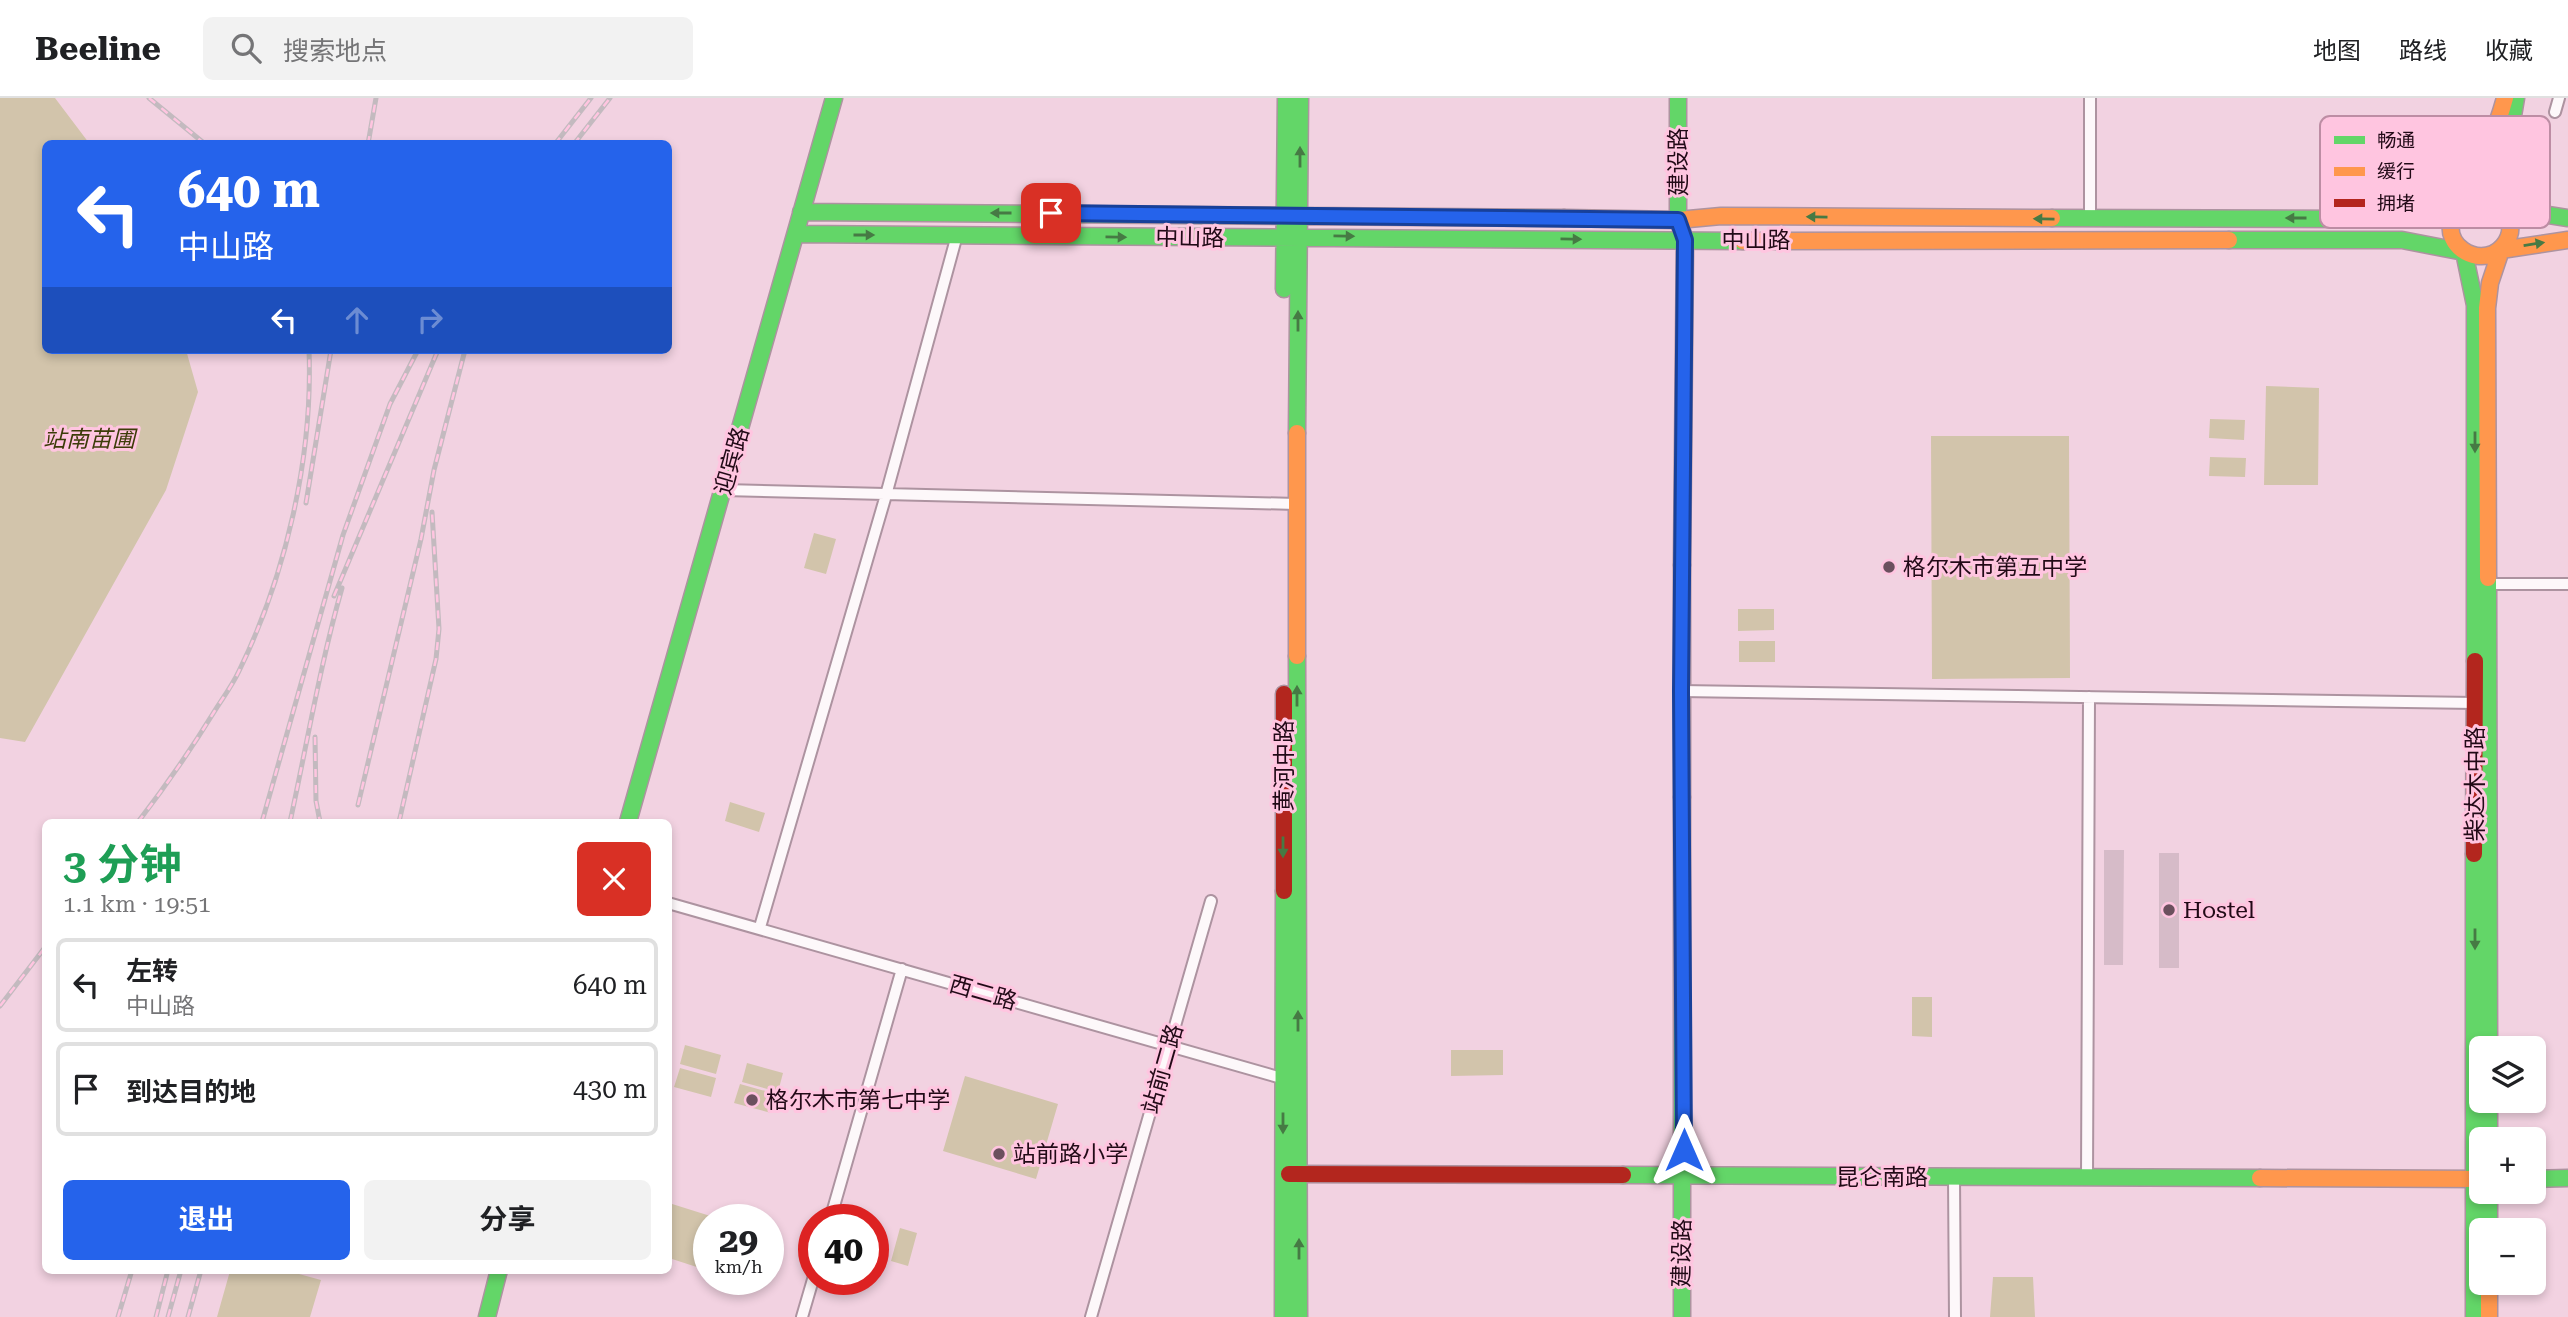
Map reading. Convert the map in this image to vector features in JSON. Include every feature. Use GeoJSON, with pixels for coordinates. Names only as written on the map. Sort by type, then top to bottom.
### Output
{"type":"FeatureCollection","features":[{"type":"Feature","properties":{"kind":"main road","name":"迎宾路"},"geometry":{"type":"LineString","coordinates":[[629,819],[834,98]]}},
{"type":"Feature","properties":{"kind":"main road"},"geometry":{"type":"LineString","coordinates":[[1286,98],[1292,216]]}},
{"type":"Feature","properties":{"kind":"main road"},"geometry":{"type":"LineString","coordinates":[[1292,216],[1300,98]]}},
{"type":"Feature","properties":{"kind":"main road","name":"建设路"},"geometry":{"type":"LineString","coordinates":[[1678,98],[1678,220],[1685,240],[1681,691],[1684,1177],[1682,1317]]}},
{"type":"Feature","properties":{"kind":"main road"},"geometry":{"type":"LineString","coordinates":[[2499,116],[2505,98]]}},
{"type":"Feature","properties":{"kind":"main road"},"geometry":{"type":"LineString","coordinates":[[2513,116],[2516,98]]}},
{"type":"Feature","properties":{"kind":"main road","name":"中山路"},"geometry":{"type":"LineString","coordinates":[[802,212],[1678,220],[1721,216],[2090,220],[2320,219]]}},
{"type":"Feature","properties":{"kind":"main road"},"geometry":{"type":"LineString","coordinates":[[2550,215],[2568,218]]}},
{"type":"Feature","properties":{"kind":"main road","name":"黄河中路"},"geometry":{"type":"LineString","coordinates":[[1292,216],[1291,1174],[1298,1317]]}},
{"type":"Feature","properties":{"kind":"main road"},"geometry":{"type":"LineString","coordinates":[[2451,228],[2456,244],[2464,252],[2481,257],[2501,250],[2568,240]]}},
{"type":"Feature","properties":{"kind":"main road"},"geometry":{"type":"LineString","coordinates":[[2501,250],[2507,243],[2511,228]]}},
{"type":"Feature","properties":{"kind":"main road","name":"中山路"},"geometry":{"type":"LineString","coordinates":[[796,234],[1291,239],[1329,236],[1685,240],[2402,240],[2464,252]]}},
{"type":"Feature","properties":{"kind":"main road","name":"柴达木中路"},"geometry":{"type":"LineString","coordinates":[[2488,1036],[2487,308],[2490,284],[2501,250]]}},
{"type":"Feature","properties":{"kind":"main road","name":"柴达木中路"},"geometry":{"type":"LineString","coordinates":[[2464,252],[2475,305],[2478,1127]]}},
{"type":"Feature","properties":{"kind":"main road","name":"黄河中路"},"geometry":{"type":"LineString","coordinates":[[1283,1317],[1291,1174]]}},
{"type":"Feature","properties":{"kind":"main road","name":"昆仑南路"},"geometry":{"type":"LineString","coordinates":[[1291,1174],[2469,1178]]}},
{"type":"Feature","properties":{"kind":"main road"},"geometry":{"type":"LineString","coordinates":[[2546,1179],[2568,1178]]}},
{"type":"Feature","properties":{"kind":"main road","name":"柴达木中路"},"geometry":{"type":"LineString","coordinates":[[2474,1317],[2477,1204]]}},
{"type":"Feature","properties":{"kind":"main road"},"geometry":{"type":"LineString","coordinates":[[487,1317],[498,1274]]}},
{"type":"Feature","properties":{"kind":"main road"},"geometry":{"type":"LineString","coordinates":[[2489,1295],[2489,1317]]}},
{"type":"Feature","properties":{"kind":"street"},"geometry":{"type":"LineString","coordinates":[[2090,98],[2090,220]]}},
{"type":"Feature","properties":{"kind":"street"},"geometry":{"type":"LineString","coordinates":[[2555,112],[2559,98]]}},
{"type":"Feature","properties":{"kind":"street"},"geometry":{"type":"LineString","coordinates":[[760,927],[886,495],[957,235]]}},
{"type":"Feature","properties":{"kind":"street"},"geometry":{"type":"LineString","coordinates":[[724,489],[1290,504]]}},
{"type":"Feature","properties":{"kind":"street"},"geometry":{"type":"LineString","coordinates":[[2487,584],[2568,584]]}},
{"type":"Feature","properties":{"kind":"street"},"geometry":{"type":"LineString","coordinates":[[1681,691],[2475,703]]}},
{"type":"Feature","properties":{"kind":"street"},"geometry":{"type":"LineString","coordinates":[[2087,1178],[2089,697]]}},
{"type":"Feature","properties":{"kind":"street","name":"站前二路"},"geometry":{"type":"LineString","coordinates":[[1091,1317],[1211,901]]}},
{"type":"Feature","properties":{"kind":"street","name":"西二路"},"geometry":{"type":"LineString","coordinates":[[672,904],[760,927],[1169,1048],[1291,1079]]}},
{"type":"Feature","properties":{"kind":"street"},"geometry":{"type":"LineString","coordinates":[[835,1204],[902,969]]}},
{"type":"Feature","properties":{"kind":"street"},"geometry":{"type":"LineString","coordinates":[[1954,1177],[1955,1317]]}},
{"type":"Feature","properties":{"kind":"street"},"geometry":{"type":"LineString","coordinates":[[802,1317],[808,1295]]}},
{"type":"Feature","properties":{"kind":"green space","name":"站南苗圃"},"geometry":{"type":"Polygon","coordinates":[[[0,98],[55,98],[87,140],[42,140],[42,354],[187,354],[198,392],[166,490],[25,742],[0,738],[0,98]]]}},
{"type":"Feature","properties":{"kind":"green space"},"geometry":{"type":"Polygon","coordinates":[[[2266,386],[2319,388],[2318,485],[2264,485],[2266,386]]]}},
{"type":"Feature","properties":{"kind":"green space"},"geometry":{"type":"Polygon","coordinates":[[[2210,419],[2245,420],[2244,440],[2209,438],[2210,419]]]}},
{"type":"Feature","properties":{"kind":"green space"},"geometry":{"type":"Polygon","coordinates":[[[1931,436],[2069,436],[2070,678],[1932,679],[1931,436]]]}},
{"type":"Feature","properties":{"kind":"green space"},"geometry":{"type":"Polygon","coordinates":[[[2210,457],[2246,458],[2245,477],[2209,476],[2210,457]]]}},
{"type":"Feature","properties":{"kind":"green space"},"geometry":{"type":"Polygon","coordinates":[[[814,533],[836,539],[826,574],[804,568],[814,533]]]}},
{"type":"Feature","properties":{"kind":"green space"},"geometry":{"type":"Polygon","coordinates":[[[1738,609],[1774,609],[1774,630],[1738,631],[1738,609]]]}},
{"type":"Feature","properties":{"kind":"green space"},"geometry":{"type":"Polygon","coordinates":[[[1739,641],[1775,641],[1775,662],[1739,662],[1739,641]]]}},
{"type":"Feature","properties":{"kind":"green space"},"geometry":{"type":"Polygon","coordinates":[[[730,802],[765,813],[759,832],[725,821],[730,802]]]}},
{"type":"Feature","properties":{"kind":"green space"},"geometry":{"type":"Polygon","coordinates":[[[1912,997],[1932,997],[1932,1037],[1912,1036],[1912,997]]]}},
{"type":"Feature","properties":{"kind":"green space"},"geometry":{"type":"Polygon","coordinates":[[[685,1045],[721,1055],[716,1074],[680,1064],[685,1045]]]}},
{"type":"Feature","properties":{"kind":"green space"},"geometry":{"type":"Polygon","coordinates":[[[1451,1050],[1503,1050],[1503,1075],[1451,1076],[1451,1050]]]}},
{"type":"Feature","properties":{"kind":"green space"},"geometry":{"type":"Polygon","coordinates":[[[747,1063],[783,1073],[778,1092],[742,1082],[747,1063]]]}},
{"type":"Feature","properties":{"kind":"green space"},"geometry":{"type":"Polygon","coordinates":[[[680,1068],[716,1078],[711,1097],[674,1087],[680,1068]]]}},
{"type":"Feature","properties":{"kind":"green space"},"geometry":{"type":"Polygon","coordinates":[[[965,1076],[1058,1104],[1036,1179],[943,1151],[965,1076]]]}},
{"type":"Feature","properties":{"kind":"green space"},"geometry":{"type":"Polygon","coordinates":[[[740,1084],[776,1094],[771,1113],[734,1103],[740,1084]]]}},
{"type":"Feature","properties":{"kind":"green space"},"geometry":{"type":"Polygon","coordinates":[[[672,1204],[693,1211],[693,1266],[672,1259],[672,1204]]]}},
{"type":"Feature","properties":{"kind":"green space"},"geometry":{"type":"Polygon","coordinates":[[[900,1228],[917,1233],[908,1266],[891,1261],[900,1228]]]}},
{"type":"Feature","properties":{"kind":"green space"},"geometry":{"type":"Polygon","coordinates":[[[229,1274],[299,1274],[321,1280],[310,1317],[217,1317],[229,1274]]]}},
{"type":"Feature","properties":{"kind":"green space"},"geometry":{"type":"Polygon","coordinates":[[[1993,1277],[2033,1277],[2035,1317],[1990,1317],[1993,1277]]]}},
{"type":"Feature","properties":{"kind":"building","name":"Hostel"},"geometry":{"type":"Polygon","coordinates":[[[2104,850],[2124,850],[2123,965],[2104,965],[2104,850]]]}},
{"type":"Feature","properties":{"kind":"building","name":"Hostel"},"geometry":{"type":"Polygon","coordinates":[[[2159,853],[2179,853],[2179,968],[2159,968],[2159,853]]]}},
{"type":"Feature","properties":{"kind":"railway"},"geometry":{"type":"LineString","coordinates":[[149,98],[200,140]]}},
{"type":"Feature","properties":{"kind":"railway"},"geometry":{"type":"LineString","coordinates":[[369,140],[376,98]]}},
{"type":"Feature","properties":{"kind":"railway"},"geometry":{"type":"LineString","coordinates":[[558,140],[591,98]]}},
{"type":"Feature","properties":{"kind":"railway"},"geometry":{"type":"LineString","coordinates":[[577,140],[610,98]]}},
{"type":"Feature","properties":{"kind":"railway"},"geometry":{"type":"LineString","coordinates":[[140,819],[187,755],[233,682],[256,634],[283,555],[301,473],[309,391],[309,354]]}},
{"type":"Feature","properties":{"kind":"railway"},"geometry":{"type":"LineString","coordinates":[[306,503],[330,354]]}},
{"type":"Feature","properties":{"kind":"railway"},"geometry":{"type":"LineString","coordinates":[[263,819],[343,535],[390,404],[416,354]]}},
{"type":"Feature","properties":{"kind":"railway"},"geometry":{"type":"LineString","coordinates":[[334,596],[436,354]]}},
{"type":"Feature","properties":{"kind":"railway"},"geometry":{"type":"LineString","coordinates":[[358,805],[421,539],[434,470],[464,354]]}},
{"type":"Feature","properties":{"kind":"railway"},"geometry":{"type":"LineString","coordinates":[[400,819],[436,659],[439,629],[432,512]]}},
{"type":"Feature","properties":{"kind":"railway"},"geometry":{"type":"LineString","coordinates":[[291,819],[320,675],[342,588]]}},
{"type":"Feature","properties":{"kind":"railway"},"geometry":{"type":"LineString","coordinates":[[315,737],[316,801],[319,819]]}},
{"type":"Feature","properties":{"kind":"railway"},"geometry":{"type":"LineString","coordinates":[[0,1006],[42,951]]}},
{"type":"Feature","properties":{"kind":"railway"},"geometry":{"type":"LineString","coordinates":[[118,1317],[131,1274]]}},
{"type":"Feature","properties":{"kind":"railway"},"geometry":{"type":"LineString","coordinates":[[156,1317],[167,1274]]}},
{"type":"Feature","properties":{"kind":"railway"},"geometry":{"type":"LineString","coordinates":[[168,1317],[180,1274]]}},
{"type":"Feature","properties":{"kind":"railway"},"geometry":{"type":"LineString","coordinates":[[188,1317],[200,1274]]}},
{"type":"Feature","properties":{"kind":"traffic: fast"},"geometry":{"type":"LineString","coordinates":[[629,819],[834,98]]}},
{"type":"Feature","properties":{"kind":"traffic: fast"},"geometry":{"type":"LineString","coordinates":[[1284,289],[1286,98]]}},
{"type":"Feature","properties":{"kind":"traffic: fast"},"geometry":{"type":"LineString","coordinates":[[1297,433],[1300,98]]}},
{"type":"Feature","properties":{"kind":"traffic: fast"},"geometry":{"type":"LineString","coordinates":[[1678,98],[1678,220],[1685,240],[1682,565]]}},
{"type":"Feature","properties":{"kind":"traffic: fast"},"geometry":{"type":"LineString","coordinates":[[2513,116],[2516,98]]}},
{"type":"Feature","properties":{"kind":"traffic: fast"},"geometry":{"type":"LineString","coordinates":[[801,212],[1564,218]]}},
{"type":"Feature","properties":{"kind":"traffic: fast"},"geometry":{"type":"LineString","coordinates":[[2550,215],[2568,218]]}},
{"type":"Feature","properties":{"kind":"traffic: fast"},"geometry":{"type":"LineString","coordinates":[[2052,218],[2320,219]]}},
{"type":"Feature","properties":{"kind":"traffic: fast"},"geometry":{"type":"LineString","coordinates":[[796,234],[1743,241]]}},
{"type":"Feature","properties":{"kind":"traffic: fast"},"geometry":{"type":"LineString","coordinates":[[2229,240],[2402,240],[2464,252],[2475,305],[2475,661]]}},
{"type":"Feature","properties":{"kind":"traffic: fast"},"geometry":{"type":"LineString","coordinates":[[2488,578],[2489,1036]]}},
{"type":"Feature","properties":{"kind":"traffic: fast"},"geometry":{"type":"LineString","coordinates":[[1297,656],[1299,1317]]}},
{"type":"Feature","properties":{"kind":"traffic: fast"},"geometry":{"type":"LineString","coordinates":[[1682,797],[1682,1317]]}},
{"type":"Feature","properties":{"kind":"traffic: fast"},"geometry":{"type":"LineString","coordinates":[[2474,854],[2474,1317]]}},
{"type":"Feature","properties":{"kind":"traffic: fast"},"geometry":{"type":"LineString","coordinates":[[1283,1317],[1284,891]]}},
{"type":"Feature","properties":{"kind":"traffic: fast"},"geometry":{"type":"LineString","coordinates":[[2489,1113],[2489,1127]]}},
{"type":"Feature","properties":{"kind":"traffic: fast"},"geometry":{"type":"LineString","coordinates":[[1623,1175],[2260,1178]]}},
{"type":"Feature","properties":{"kind":"traffic: fast"},"geometry":{"type":"LineString","coordinates":[[2546,1179],[2568,1178]]}},
{"type":"Feature","properties":{"kind":"traffic: fast"},"geometry":{"type":"LineString","coordinates":[[2489,1204],[2489,1218]]}},
{"type":"Feature","properties":{"kind":"traffic: fast"},"geometry":{"type":"LineString","coordinates":[[487,1317],[498,1274]]}},
{"type":"Feature","properties":{"kind":"traffic: slow"},"geometry":{"type":"LineString","coordinates":[[2499,116],[2505,98]]}},
{"type":"Feature","properties":{"kind":"traffic: slow"},"geometry":{"type":"LineString","coordinates":[[1564,218],[2052,218]]}},
{"type":"Feature","properties":{"kind":"traffic: slow"},"geometry":{"type":"LineString","coordinates":[[2451,228],[2457,245],[2469,254],[2477,256],[2493,254],[2503,247],[2509,237],[2510,228]]}},
{"type":"Feature","properties":{"kind":"traffic: slow"},"geometry":{"type":"LineString","coordinates":[[1743,241],[2229,240]]}},
{"type":"Feature","properties":{"kind":"traffic: slow"},"geometry":{"type":"LineString","coordinates":[[2488,578],[2487,308],[2490,283],[2501,250],[2568,240]]}},
{"type":"Feature","properties":{"kind":"traffic: slow"},"geometry":{"type":"LineString","coordinates":[[1297,433],[1297,656]]}},
{"type":"Feature","properties":{"kind":"traffic: slow"},"geometry":{"type":"LineString","coordinates":[[1682,565],[1682,797]]}},
{"type":"Feature","properties":{"kind":"traffic: slow"},"geometry":{"type":"LineString","coordinates":[[2260,1178],[2469,1179]]}},
{"type":"Feature","properties":{"kind":"traffic: slow"},"geometry":{"type":"LineString","coordinates":[[2489,1295],[2489,1317]]}},
{"type":"Feature","properties":{"kind":"traffic: jam"},"geometry":{"type":"LineString","coordinates":[[2474,854],[2475,661]]}},
{"type":"Feature","properties":{"kind":"traffic: jam"},"geometry":{"type":"LineString","coordinates":[[1284,694],[1284,891]]}},
{"type":"Feature","properties":{"kind":"traffic: jam"},"geometry":{"type":"LineString","coordinates":[[1289,1174],[1623,1175]]}},
{"type":"Feature","properties":{"kind":"place","name":"格尔木市第五中学"},"geometry":{"type":"Point","coordinates":[1889,567]}},
{"type":"Feature","properties":{"kind":"place","name":"Hostel"},"geometry":{"type":"Point","coordinates":[2169,910]}},
{"type":"Feature","properties":{"kind":"place","name":"格尔木市第七中学"},"geometry":{"type":"Point","coordinates":[752,1100]}},
{"type":"Feature","properties":{"kind":"place","name":"站前路小学"},"geometry":{"type":"Point","coordinates":[999,1154]}},
{"type":"Feature","properties":{"kind":"route"},"geometry":{"type":"LineString","coordinates":[[1051,213],[1678,220],[1685,240],[1681,691],[1684,1150]]}}]}
